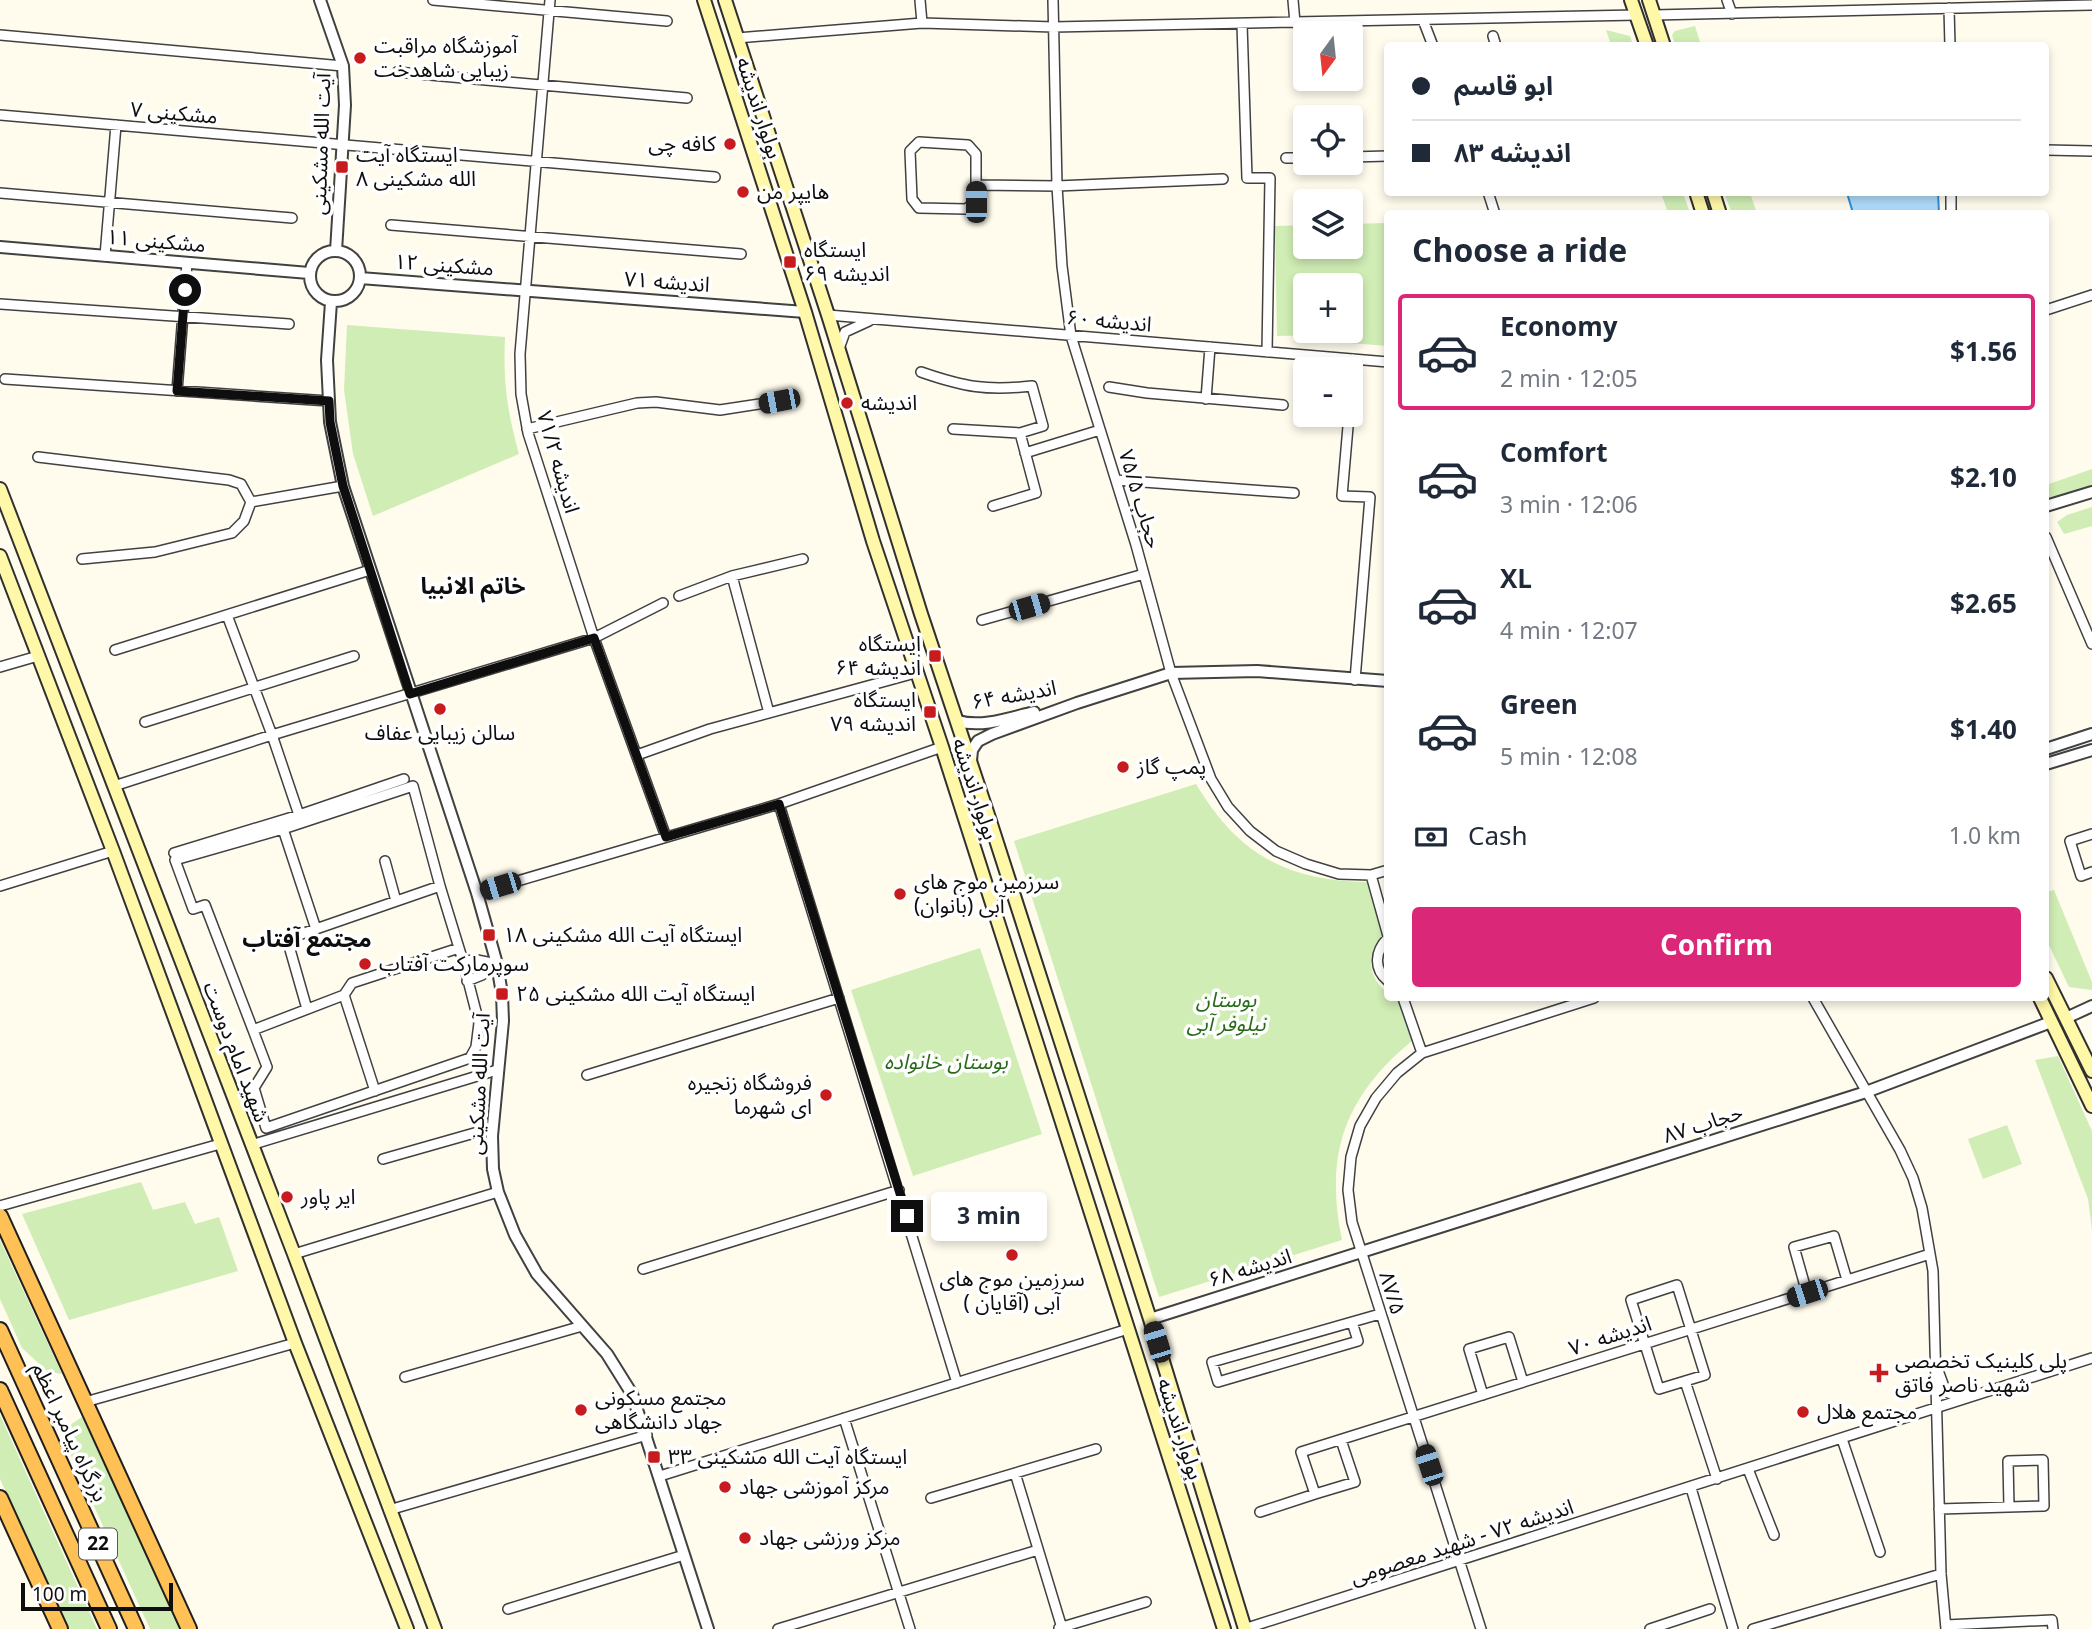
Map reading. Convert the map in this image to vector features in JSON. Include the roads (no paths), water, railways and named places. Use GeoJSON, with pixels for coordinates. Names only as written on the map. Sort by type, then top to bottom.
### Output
{"type":"FeatureCollection","features":[{"type":"Feature","properties":{"kind":"highway"},"geometry":{"type":"LineString","coordinates":[[0,1216],[189,1629]]}},
{"type":"Feature","properties":{"kind":"highway","name":"بزرگراه پیامبر اعظم"},"geometry":{"type":"LineString","coordinates":[[0,1330],[136,1629]]}},
{"type":"Feature","properties":{"kind":"highway","name":"22"},"geometry":{"type":"LineString","coordinates":[[0,1390],[109,1629]]}},
{"type":"Feature","properties":{"kind":"highway"},"geometry":{"type":"LineString","coordinates":[[0,1498],[60,1629]]}},
{"type":"Feature","properties":{"kind":"main road","name":"بولوار اندیشه"},"geometry":{"type":"LineString","coordinates":[[704,0],[806,312],[873,541],[942,747],[1224,1629]]}},
{"type":"Feature","properties":{"kind":"main road","name":"بولوار اندیشه"},"geometry":{"type":"LineString","coordinates":[[725,0],[828,315],[920,614],[958,721],[1150,1319],[1244,1629]]}},
{"type":"Feature","properties":{"kind":"main road"},"geometry":{"type":"LineString","coordinates":[[1632,0],[1646,42]]}},
{"type":"Feature","properties":{"kind":"main road"},"geometry":{"type":"LineString","coordinates":[[1649,0],[1663,42]]}},
{"type":"Feature","properties":{"kind":"main road","name":"شهید امام دوست"},"geometry":{"type":"LineString","coordinates":[[0,489],[435,1629]]}},
{"type":"Feature","properties":{"kind":"main road"},"geometry":{"type":"LineString","coordinates":[[0,556],[113,851],[295,1343],[407,1629]]}},
{"type":"Feature","properties":{"kind":"main road"},"geometry":{"type":"LineString","coordinates":[[900,621],[920,614]]}},
{"type":"Feature","properties":{"kind":"main road"},"geometry":{"type":"LineString","coordinates":[[113,851],[135,842]]}},
{"type":"Feature","properties":{"kind":"main road"},"geometry":{"type":"LineString","coordinates":[[2049,984],[2092,1071]]}},
{"type":"Feature","properties":{"kind":"main road"},"geometry":{"type":"LineString","coordinates":[[2042,1001],[2092,1106]]}},
{"type":"Feature","properties":{"kind":"street","name":"آیت الله مشکینی"},"geometry":{"type":"LineString","coordinates":[[320,0],[343,66],[344,145],[336,251]]}},
{"type":"Feature","properties":{"kind":"street"},"geometry":{"type":"LineString","coordinates":[[433,0],[549,5],[667,21]]}},
{"type":"Feature","properties":{"kind":"street"},"geometry":{"type":"LineString","coordinates":[[920,0],[922,23]]}},
{"type":"Feature","properties":{"kind":"street","name":"حجاب ۷۵/۵"},"geometry":{"type":"LineString","coordinates":[[1053,0],[1057,186],[1062,266],[1072,335],[1171,673],[1211,779],[1228,807],[1250,831],[1276,850],[1306,864],[1339,874],[1371,875],[1384,871]]}},
{"type":"Feature","properties":{"kind":"street"},"geometry":{"type":"LineString","coordinates":[[1293,0],[1295,21]]}},
{"type":"Feature","properties":{"kind":"street"},"geometry":{"type":"LineString","coordinates":[[1727,0],[1732,14]]}},
{"type":"Feature","properties":{"kind":"street"},"geometry":{"type":"LineString","coordinates":[[1832,0],[1833,11]]}},
{"type":"Feature","properties":{"kind":"street","name":"اندیشه ۷۱/۲"},"geometry":{"type":"LineString","coordinates":[[549,5],[520,354],[521,394],[527,429],[594,638],[666,837]]}},
{"type":"Feature","properties":{"kind":"street"},"geometry":{"type":"LineString","coordinates":[[1654,15],[2092,5]]}},
{"type":"Feature","properties":{"kind":"street"},"geometry":{"type":"LineString","coordinates":[[1949,8],[1950,42]]}},
{"type":"Feature","properties":{"kind":"street"},"geometry":{"type":"LineString","coordinates":[[1363,21],[1637,15]]}},
{"type":"Feature","properties":{"kind":"street"},"geometry":{"type":"LineString","coordinates":[[1423,20],[1431,42]]}},
{"type":"Feature","properties":{"kind":"street"},"geometry":{"type":"LineString","coordinates":[[737,37],[922,23],[1053,27],[1293,23]]}},
{"type":"Feature","properties":{"kind":"street"},"geometry":{"type":"LineString","coordinates":[[1242,24],[1247,178],[1270,178],[1267,352]]}},
{"type":"Feature","properties":{"kind":"street"},"geometry":{"type":"LineString","coordinates":[[0,35],[343,66]]}},
{"type":"Feature","properties":{"kind":"street"},"geometry":{"type":"LineString","coordinates":[[397,72],[687,98]]}},
{"type":"Feature","properties":{"kind":"street","name":"مشکینی ۷"},"geometry":{"type":"LineString","coordinates":[[0,116],[715,177]]}},
{"type":"Feature","properties":{"kind":"street"},"geometry":{"type":"LineString","coordinates":[[105,256],[116,125]]}},
{"type":"Feature","properties":{"kind":"street"},"geometry":{"type":"LineString","coordinates":[[919,142],[968,145],[976,154],[976,186],[976,202],[966,209],[919,208],[912,200],[910,151],[919,142]]}},
{"type":"Feature","properties":{"kind":"street"},"geometry":{"type":"LineString","coordinates":[[2049,150],[2092,151]]}},
{"type":"Feature","properties":{"kind":"street"},"geometry":{"type":"LineString","coordinates":[[1363,157],[1384,156]]}},
{"type":"Feature","properties":{"kind":"street"},"geometry":{"type":"LineString","coordinates":[[1286,158],[1293,158]]}},
{"type":"Feature","properties":{"kind":"street"},"geometry":{"type":"LineString","coordinates":[[976,186],[1057,186],[1223,179]]}},
{"type":"Feature","properties":{"kind":"street"},"geometry":{"type":"LineString","coordinates":[[0,194],[292,218]]}},
{"type":"Feature","properties":{"kind":"street"},"geometry":{"type":"LineString","coordinates":[[391,225],[741,254]]}},
{"type":"Feature","properties":{"kind":"street","name":"مشکینی ۱۱"},"geometry":{"type":"LineString","coordinates":[[0,247],[309,273]]}},
{"type":"Feature","properties":{"kind":"street"},"geometry":{"type":"LineString","coordinates":[[336,251],[354,259],[360,278],[359,285],[351,296],[345,300],[331,302],[314,292],[309,273],[318,257],[336,251]]}},
{"type":"Feature","properties":{"kind":"street"},"geometry":{"type":"LineString","coordinates":[[177,391],[187,263]]}},
{"type":"Feature","properties":{"kind":"street","name":"مشکینی ۱۲"},"geometry":{"type":"LineString","coordinates":[[360,278],[526,290]]}},
{"type":"Feature","properties":{"kind":"street","name":"اندیشه ۷۱"},"geometry":{"type":"LineString","coordinates":[[526,290],[806,312]]}},
{"type":"Feature","properties":{"kind":"street"},"geometry":{"type":"LineString","coordinates":[[2049,309],[2092,295]]}},
{"type":"Feature","properties":{"kind":"street","name":"آیت الله مشکینی"},"geometry":{"type":"LineString","coordinates":[[331,302],[327,360],[330,422],[343,486],[477,893],[497,964],[503,1021],[492,1128],[498,1192],[515,1235],[537,1274],[607,1354],[632,1394],[708,1629]]}},
{"type":"Feature","properties":{"kind":"street"},"geometry":{"type":"LineString","coordinates":[[0,304],[289,324]]}},
{"type":"Feature","properties":{"kind":"street","name":"اندیشه ۶۰"},"geometry":{"type":"LineString","coordinates":[[828,315],[1328,357]]}},
{"type":"Feature","properties":{"kind":"street"},"geometry":{"type":"LineString","coordinates":[[839,351],[840,339],[845,332],[865,321],[875,319]]}},
{"type":"Feature","properties":{"kind":"street"},"geometry":{"type":"LineString","coordinates":[[1206,399],[1210,347]]}},
{"type":"Feature","properties":{"kind":"street","name":"اندیشه ۶۰"},"geometry":{"type":"LineString","coordinates":[[1363,360],[1384,362]]}},
{"type":"Feature","properties":{"kind":"street"},"geometry":{"type":"LineString","coordinates":[[921,372],[962,386],[1032,386],[1043,426],[1020,433],[953,429]]}},
{"type":"Feature","properties":{"kind":"street"},"geometry":{"type":"LineString","coordinates":[[5,379],[329,401]]}},
{"type":"Feature","properties":{"kind":"street"},"geometry":{"type":"LineString","coordinates":[[1109,387],[1283,405]]}},
{"type":"Feature","properties":{"kind":"street"},"geometry":{"type":"LineString","coordinates":[[527,429],[637,403],[656,402],[720,410],[779,401]]}},
{"type":"Feature","properties":{"kind":"street"},"geometry":{"type":"LineString","coordinates":[[1348,427],[1342,496],[1370,497],[1355,680]]}},
{"type":"Feature","properties":{"kind":"street"},"geometry":{"type":"LineString","coordinates":[[1025,453],[1100,430]]}},
{"type":"Feature","properties":{"kind":"street"},"geometry":{"type":"LineString","coordinates":[[993,506],[1035,494],[1020,433]]}},
{"type":"Feature","properties":{"kind":"street"},"geometry":{"type":"LineString","coordinates":[[38,457],[229,480],[240,484],[251,502]]}},
{"type":"Feature","properties":{"kind":"street"},"geometry":{"type":"LineString","coordinates":[[1116,480],[1294,493]]}},
{"type":"Feature","properties":{"kind":"street"},"geometry":{"type":"LineString","coordinates":[[251,502],[343,486]]}},
{"type":"Feature","properties":{"kind":"street"},"geometry":{"type":"LineString","coordinates":[[2049,505],[2092,492]]}},
{"type":"Feature","properties":{"kind":"street"},"geometry":{"type":"LineString","coordinates":[[82,559],[155,552],[232,533],[244,522],[251,502]]}},
{"type":"Feature","properties":{"kind":"street"},"geometry":{"type":"LineString","coordinates":[[2049,544],[2092,644]]}},
{"type":"Feature","properties":{"kind":"street"},"geometry":{"type":"LineString","coordinates":[[679,596],[732,576],[803,559]]}},
{"type":"Feature","properties":{"kind":"street"},"geometry":{"type":"LineString","coordinates":[[115,650],[370,570]]}},
{"type":"Feature","properties":{"kind":"street"},"geometry":{"type":"LineString","coordinates":[[982,620],[1144,574]]}},
{"type":"Feature","properties":{"kind":"street"},"geometry":{"type":"LineString","coordinates":[[732,576],[769,713]]}},
{"type":"Feature","properties":{"kind":"street"},"geometry":{"type":"LineString","coordinates":[[114,786],[272,735],[594,638],[663,603]]}},
{"type":"Feature","properties":{"kind":"street"},"geometry":{"type":"LineString","coordinates":[[226,615],[255,687],[299,815]]}},
{"type":"Feature","properties":{"kind":"street"},"geometry":{"type":"LineString","coordinates":[[0,667],[38,656]]}},
{"type":"Feature","properties":{"kind":"street"},"geometry":{"type":"LineString","coordinates":[[145,722],[354,656]]}},
{"type":"Feature","properties":{"kind":"street"},"geometry":{"type":"LineString","coordinates":[[971,761],[972,750],[978,741],[1077,702],[1171,673],[1257,671],[1384,681]]}},
{"type":"Feature","properties":{"kind":"street"},"geometry":{"type":"LineString","coordinates":[[636,755],[710,729],[908,675]]}},
{"type":"Feature","properties":{"kind":"street","name":"اندیشه ۶۴"},"geometry":{"type":"LineString","coordinates":[[958,721],[970,724],[988,723],[1077,702]]}},
{"type":"Feature","properties":{"kind":"street"},"geometry":{"type":"LineString","coordinates":[[2049,748],[2092,734]]}},
{"type":"Feature","properties":{"kind":"street"},"geometry":{"type":"LineString","coordinates":[[477,893],[779,804],[942,747]]}},
{"type":"Feature","properties":{"kind":"street"},"geometry":{"type":"LineString","coordinates":[[2049,763],[2092,750]]}},
{"type":"Feature","properties":{"kind":"street"},"geometry":{"type":"LineString","coordinates":[[174,857],[404,779]]}},
{"type":"Feature","properties":{"kind":"street"},"geometry":{"type":"LineString","coordinates":[[413,786],[479,1023],[477,1047],[470,1058],[266,1128],[254,1088],[267,1067],[205,905],[193,909],[174,857],[283,829],[413,786]]}},
{"type":"Feature","properties":{"kind":"street"},"geometry":{"type":"LineString","coordinates":[[779,804],[957,1382]]}},
{"type":"Feature","properties":{"kind":"street"},"geometry":{"type":"LineString","coordinates":[[283,829],[316,929]]}},
{"type":"Feature","properties":{"kind":"street"},"geometry":{"type":"LineString","coordinates":[[2092,834],[2070,841],[2081,876],[2092,872]]}},
{"type":"Feature","properties":{"kind":"street"},"geometry":{"type":"LineString","coordinates":[[0,886],[113,851]]}},
{"type":"Feature","properties":{"kind":"street"},"geometry":{"type":"LineString","coordinates":[[385,861],[396,901]]}},
{"type":"Feature","properties":{"kind":"street"},"geometry":{"type":"LineString","coordinates":[[1371,875],[1384,922]]}},
{"type":"Feature","properties":{"kind":"street"},"geometry":{"type":"LineString","coordinates":[[307,1009],[287,939],[440,886]]}},
{"type":"Feature","properties":{"kind":"street"},"geometry":{"type":"LineString","coordinates":[[1384,942],[1377,956],[1378,967],[1384,975]]}},
{"type":"Feature","properties":{"kind":"street"},"geometry":{"type":"LineString","coordinates":[[253,1030],[344,995],[352,982],[459,948]]}},
{"type":"Feature","properties":{"kind":"street"},"geometry":{"type":"LineString","coordinates":[[463,961],[477,960],[497,964]]}},
{"type":"Feature","properties":{"kind":"street"},"geometry":{"type":"LineString","coordinates":[[467,981],[482,975],[497,964]]}},
{"type":"Feature","properties":{"kind":"street"},"geometry":{"type":"LineString","coordinates":[[344,995],[375,1091]]}},
{"type":"Feature","properties":{"kind":"street"},"geometry":{"type":"LineString","coordinates":[[587,1075],[839,998]]}},
{"type":"Feature","properties":{"kind":"street"},"geometry":{"type":"LineString","coordinates":[[1404,1001],[1422,1052],[1584,1001]]}},
{"type":"Feature","properties":{"kind":"street"},"geometry":{"type":"LineString","coordinates":[[1555,1001],[1558,1009]]}},
{"type":"Feature","properties":{"kind":"street"},"geometry":{"type":"LineString","coordinates":[[1815,1001],[1900,1150],[1913,1178],[1922,1208],[1933,1271],[1941,1574],[1946,1627],[2052,1624]]}},
{"type":"Feature","properties":{"kind":"street"},"geometry":{"type":"LineString","coordinates":[[2066,1018],[2092,1006]]}},
{"type":"Feature","properties":{"kind":"street","name":"حجاب ۸۷"},"geometry":{"type":"LineString","coordinates":[[1362,1253],[1866,1092],[2052,1022]]}},
{"type":"Feature","properties":{"kind":"street","name":"۸۷/۵"},"geometry":{"type":"LineString","coordinates":[[1422,1052],[1397,1073],[1376,1098],[1360,1126],[1351,1157],[1349,1201],[1352,1222],[1380,1314],[1481,1629]]}},
{"type":"Feature","properties":{"kind":"street"},"geometry":{"type":"LineString","coordinates":[[251,1145],[497,1070]]}},
{"type":"Feature","properties":{"kind":"street"},"geometry":{"type":"LineString","coordinates":[[383,1159],[492,1128]]}},
{"type":"Feature","properties":{"kind":"street"},"geometry":{"type":"LineString","coordinates":[[0,1206],[220,1144]]}},
{"type":"Feature","properties":{"kind":"street"},"geometry":{"type":"LineString","coordinates":[[643,1269],[899,1190]]}},
{"type":"Feature","properties":{"kind":"street"},"geometry":{"type":"LineString","coordinates":[[294,1254],[498,1192]]}},
{"type":"Feature","properties":{"kind":"street"},"geometry":{"type":"LineString","coordinates":[[1807,1293],[1794,1247],[1834,1236],[1847,1280]]}},
{"type":"Feature","properties":{"kind":"street","name":"اندیشه ۶۸"},"geometry":{"type":"LineString","coordinates":[[1150,1319],[1362,1253]]}},
{"type":"Feature","properties":{"kind":"street","name":"اندیشه ۷۰"},"geometry":{"type":"LineString","coordinates":[[1315,1494],[1301,1452],[1930,1254]]}},
{"type":"Feature","properties":{"kind":"street"},"geometry":{"type":"LineString","coordinates":[[1677,1285],[1691,1329],[1705,1375],[1659,1389],[1631,1300],[1677,1285]]}},
{"type":"Feature","properties":{"kind":"street"},"geometry":{"type":"LineString","coordinates":[[1352,1322],[1358,1341],[1218,1381],[1212,1362],[1352,1322],[1380,1314]]}},
{"type":"Feature","properties":{"kind":"street"},"geometry":{"type":"LineString","coordinates":[[405,1377],[582,1326]]}},
{"type":"Feature","properties":{"kind":"street"},"geometry":{"type":"LineString","coordinates":[[660,1475],[1128,1329]]}},
{"type":"Feature","properties":{"kind":"street"},"geometry":{"type":"LineString","coordinates":[[1483,1395],[1469,1349],[1509,1337],[1523,1382]]}},
{"type":"Feature","properties":{"kind":"street"},"geometry":{"type":"LineString","coordinates":[[85,1402],[295,1343]]}},
{"type":"Feature","properties":{"kind":"street","name":"اندیشه ۷۲ - شهید معصومی"},"geometry":{"type":"LineString","coordinates":[[1244,1629],[2092,1359]]}},
{"type":"Feature","properties":{"kind":"street"},"geometry":{"type":"LineString","coordinates":[[1936,1361],[1947,1392],[1959,1396],[1976,1396]]}},
{"type":"Feature","properties":{"kind":"street"},"geometry":{"type":"LineString","coordinates":[[1685,1381],[1717,1479]]}},
{"type":"Feature","properties":{"kind":"street"},"geometry":{"type":"LineString","coordinates":[[844,1418],[910,1629]]}},
{"type":"Feature","properties":{"kind":"street"},"geometry":{"type":"LineString","coordinates":[[389,1510],[647,1435]]}},
{"type":"Feature","properties":{"kind":"street"},"geometry":{"type":"LineString","coordinates":[[1842,1439],[1880,1552]]}},
{"type":"Feature","properties":{"kind":"street"},"geometry":{"type":"LineString","coordinates":[[1260,1512],[1355,1482],[1341,1440]]}},
{"type":"Feature","properties":{"kind":"street"},"geometry":{"type":"LineString","coordinates":[[931,1498],[1096,1449]]}},
{"type":"Feature","properties":{"kind":"street"},"geometry":{"type":"LineString","coordinates":[[1939,1509],[2009,1507],[2044,1506],[2043,1460],[2008,1461],[2009,1507]]}},
{"type":"Feature","properties":{"kind":"street"},"geometry":{"type":"LineString","coordinates":[[1748,1469],[1773,1535]]}},
{"type":"Feature","properties":{"kind":"street"},"geometry":{"type":"LineString","coordinates":[[1015,1473],[1059,1628],[1146,1602]]}},
{"type":"Feature","properties":{"kind":"street"},"geometry":{"type":"LineString","coordinates":[[1690,1488],[1733,1629]]}},
{"type":"Feature","properties":{"kind":"street"},"geometry":{"type":"LineString","coordinates":[[778,1629],[1038,1550]]}},
{"type":"Feature","properties":{"kind":"street"},"geometry":{"type":"LineString","coordinates":[[508,1609],[684,1555]]}},
{"type":"Feature","properties":{"kind":"street"},"geometry":{"type":"LineString","coordinates":[[1753,1629],[1941,1574]]}},
{"type":"Feature","properties":{"kind":"street"},"geometry":{"type":"LineString","coordinates":[[1650,1629],[1710,1609]]}},
{"type":"Feature","properties":{"kind":"water"},"geometry":{"type":"Polygon","coordinates":[[[1848,196],[1938,196],[1939,210],[1852,210],[1848,196]]]}},
{"type":"Feature","properties":{"kind":"place","name":"آموزشگاه مراقبت زیبایی شاهدخت"},"geometry":{"type":"Point","coordinates":[360,58]}},
{"type":"Feature","properties":{"kind":"place","name":"کافه چی"},"geometry":{"type":"Point","coordinates":[730,144]}},
{"type":"Feature","properties":{"kind":"place","name":"ایستگاه آیت الله مشکینی ۸"},"geometry":{"type":"Point","coordinates":[342,167]}},
{"type":"Feature","properties":{"kind":"place","name":"هایپر من"},"geometry":{"type":"Point","coordinates":[743,192]}},
{"type":"Feature","properties":{"kind":"place","name":"ایستگاه اندیشه ۶۹"},"geometry":{"type":"Point","coordinates":[790,262]}},
{"type":"Feature","properties":{"kind":"place","name":"اندیشه"},"geometry":{"type":"Point","coordinates":[847,403]}},
{"type":"Feature","properties":{"kind":"place","name":"ایستگاه اندیشه ۶۴"},"geometry":{"type":"Point","coordinates":[935,656]}},
{"type":"Feature","properties":{"kind":"place","name":"سالن زیبایی عفاف"},"geometry":{"type":"Point","coordinates":[440,709]}},
{"type":"Feature","properties":{"kind":"place","name":"ایستگاه اندیشه ۷۹"},"geometry":{"type":"Point","coordinates":[930,712]}},
{"type":"Feature","properties":{"kind":"place","name":"پمپ گاز"},"geometry":{"type":"Point","coordinates":[1123,767]}},
{"type":"Feature","properties":{"kind":"place","name":"سرزمین موج های آبی (بانوان)"},"geometry":{"type":"Point","coordinates":[900,894]}},
{"type":"Feature","properties":{"kind":"place","name":"ایستگاه آیت الله مشکینی ۱۸"},"geometry":{"type":"Point","coordinates":[489,935]}},
{"type":"Feature","properties":{"kind":"place","name":"سوپرمارکت آفتاب"},"geometry":{"type":"Point","coordinates":[365,964]}},
{"type":"Feature","properties":{"kind":"place","name":"ایستگاه آیت الله مشکینی ۲۵"},"geometry":{"type":"Point","coordinates":[502,994]}},
{"type":"Feature","properties":{"kind":"place","name":"فروشگاه زنجیره ای شهرما"},"geometry":{"type":"Point","coordinates":[826,1095]}},
{"type":"Feature","properties":{"kind":"place","name":"ایر پاور"},"geometry":{"type":"Point","coordinates":[287,1197]}},
{"type":"Feature","properties":{"kind":"place","name":"سرزمین موج های آبی (آقایان )"},"geometry":{"type":"Point","coordinates":[1012,1255]}},
{"type":"Feature","properties":{"kind":"place","name":"پلی کلینیک تخصصی شهید ناصر فاتق"},"geometry":{"type":"Point","coordinates":[1879,1373]}},
{"type":"Feature","properties":{"kind":"place","name":"مجتمع مسکونی جهاد دانشگاهی"},"geometry":{"type":"Point","coordinates":[581,1410]}},
{"type":"Feature","properties":{"kind":"place","name":"مجتمع هلال"},"geometry":{"type":"Point","coordinates":[1803,1412]}},
{"type":"Feature","properties":{"kind":"place","name":"ایستگاه آیت الله مشکینی ۳۳"},"geometry":{"type":"Point","coordinates":[654,1457]}},
{"type":"Feature","properties":{"kind":"place","name":"مرکز آموزشی جهاد"},"geometry":{"type":"Point","coordinates":[725,1487]}},
{"type":"Feature","properties":{"kind":"place","name":"مرکز ورزشی جهاد"},"geometry":{"type":"Point","coordinates":[745,1538]}},
{"type":"Feature","properties":{"kind":"district","name":"خاتم الانبیا"},"geometry":{"type":"Point","coordinates":[473,586]}},
{"type":"Feature","properties":{"kind":"district","name":"مجتمع آفتاب"},"geometry":{"type":"Point","coordinates":[307,939]}},
{"type":"Feature","properties":{"kind":"park label","name":"بوستان نیلوفر آبی"},"geometry":{"type":"Point","coordinates":[1226,1012]}},
{"type":"Feature","properties":{"kind":"park label","name":"بوستان خانواده"},"geometry":{"type":"Point","coordinates":[946,1062]}}]}
